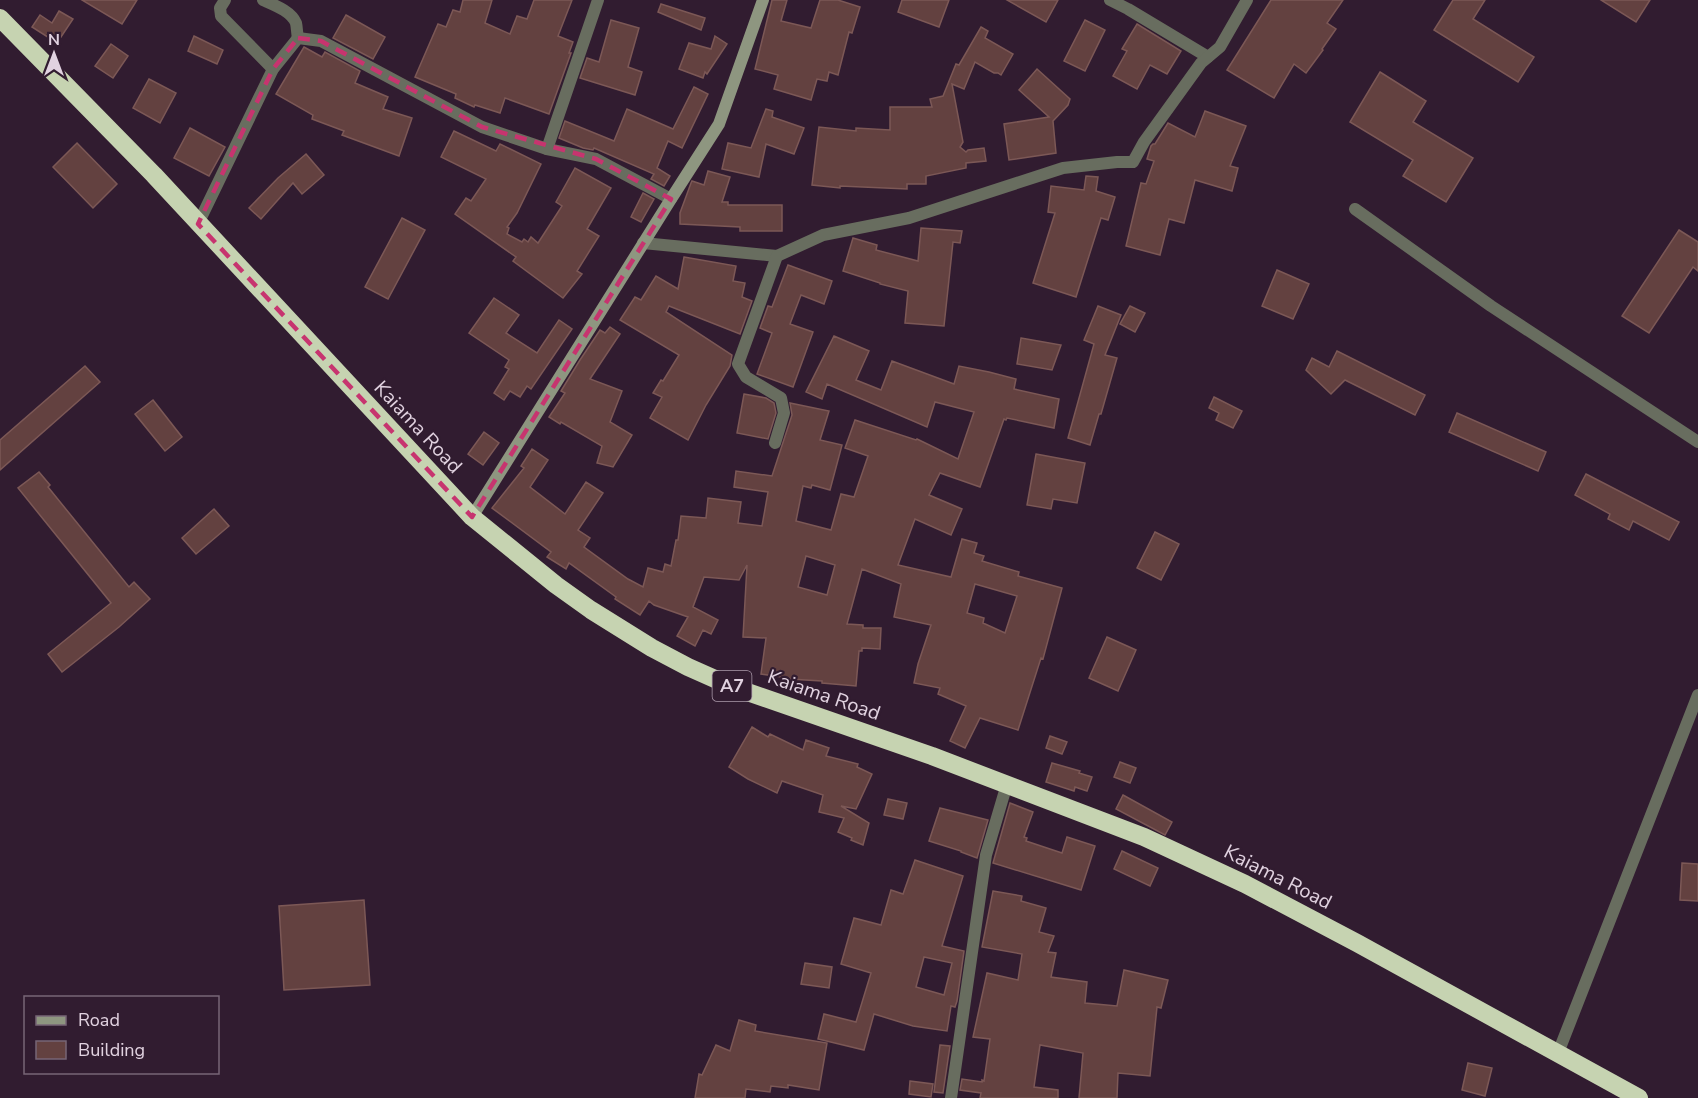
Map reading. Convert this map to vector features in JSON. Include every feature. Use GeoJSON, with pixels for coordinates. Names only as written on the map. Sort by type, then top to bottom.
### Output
{"type":"FeatureCollection","features":[{"type":"Feature","properties":{"kind":"highway","name":"Kaiama Road"},"geometry":{"type":"LineString","coordinates":[[0,18],[154,175],[472,517],[556,585],[591,610],[644,644],[733,687],[1007,784],[1144,837],[1245,884],[1639,1098]]}},
{"type":"Feature","properties":{"kind":"street"},"geometry":{"type":"LineString","coordinates":[[225,0],[220,8],[221,16],[273,69]]}},
{"type":"Feature","properties":{"kind":"street"},"geometry":{"type":"LineString","coordinates":[[198,224],[273,69],[298,38],[296,23],[292,17],[286,11],[263,0]]}},
{"type":"Feature","properties":{"kind":"street"},"geometry":{"type":"LineString","coordinates":[[547,149],[598,0]]}},
{"type":"Feature","properties":{"kind":"street"},"geometry":{"type":"LineString","coordinates":[[472,517],[719,124],[763,0]]}},
{"type":"Feature","properties":{"kind":"street"},"geometry":{"type":"LineString","coordinates":[[1110,0],[1208,57]]}},
{"type":"Feature","properties":{"kind":"street"},"geometry":{"type":"LineString","coordinates":[[643,243],[777,256],[823,235],[909,218],[1063,168],[1133,162],[1144,142],[1201,63],[1220,47],[1247,0]]}},
{"type":"Feature","properties":{"kind":"street"},"geometry":{"type":"LineString","coordinates":[[298,38],[321,41],[482,127],[547,149],[596,159],[670,199]]}},
{"type":"Feature","properties":{"kind":"street"},"geometry":{"type":"LineString","coordinates":[[1355,209],[1491,306],[1698,442]]}},
{"type":"Feature","properties":{"kind":"street"},"geometry":{"type":"LineString","coordinates":[[775,443],[784,413],[781,398],[746,377],[738,364],[777,256]]}},
{"type":"Feature","properties":{"kind":"street"},"geometry":{"type":"LineString","coordinates":[[1558,1053],[1698,695]]}},
{"type":"Feature","properties":{"kind":"street"},"geometry":{"type":"LineString","coordinates":[[951,1098],[986,855],[1007,784]]}},
{"type":"Feature","properties":{"kind":"highlighted area"},"geometry":{"type":"Polygon","coordinates":[[[298,38],[321,41],[482,127],[596,159],[671,199],[472,517],[198,224],[273,69],[298,38]]]}},
{"type":"Feature","properties":{"kind":"building"},"geometry":{"type":"Polygon","coordinates":[[[82,0],[137,0],[122,24],[82,0]]]}},
{"type":"Feature","properties":{"kind":"building"},"geometry":{"type":"Polygon","coordinates":[[[463,0],[492,0],[485,23],[510,34],[517,16],[527,19],[534,0],[572,0],[558,36],[573,42],[569,53],[571,53],[549,114],[505,98],[500,113],[475,105],[474,107],[455,98],[456,94],[415,77],[438,24],[446,27],[453,10],[460,12],[463,0]]]}},
{"type":"Feature","properties":{"kind":"building"},"geometry":{"type":"Polygon","coordinates":[[[772,0],[787,0],[781,21],[811,28],[820,0],[838,0],[860,7],[852,33],[849,32],[838,75],[829,72],[827,81],[817,79],[811,100],[774,89],[778,75],[755,69],[772,0]]]}},
{"type":"Feature","properties":{"kind":"building"},"geometry":{"type":"Polygon","coordinates":[[[902,0],[949,0],[939,27],[898,12],[902,0]]]}},
{"type":"Feature","properties":{"kind":"building"},"geometry":{"type":"Polygon","coordinates":[[[1007,0],[1058,0],[1046,22],[1007,0]]]}},
{"type":"Feature","properties":{"kind":"building"},"geometry":{"type":"Polygon","coordinates":[[[1271,0],[1343,0],[1327,23],[1336,29],[1323,50],[1306,73],[1294,64],[1274,98],[1227,70],[1271,0]]]}},
{"type":"Feature","properties":{"kind":"building"},"geometry":{"type":"Polygon","coordinates":[[[1453,0],[1485,0],[1473,19],[1534,57],[1518,82],[1434,30],[1453,0]]]}},
{"type":"Feature","properties":{"kind":"building"},"geometry":{"type":"Polygon","coordinates":[[[1601,0],[1650,0],[1636,22],[1601,0]]]}},
{"type":"Feature","properties":{"kind":"building"},"geometry":{"type":"Polygon","coordinates":[[[661,4],[705,18],[701,30],[658,12],[661,4]]]}},
{"type":"Feature","properties":{"kind":"building"},"geometry":{"type":"Polygon","coordinates":[[[59,11],[73,19],[57,43],[32,27],[40,15],[52,23],[59,11]]]}},
{"type":"Feature","properties":{"kind":"building"},"geometry":{"type":"Polygon","coordinates":[[[346,15],[385,37],[373,59],[333,38],[346,15]]]}},
{"type":"Feature","properties":{"kind":"building"},"geometry":{"type":"Polygon","coordinates":[[[611,20],[639,28],[628,67],[642,72],[635,95],[580,78],[587,58],[599,62],[611,20]]]}},
{"type":"Feature","properties":{"kind":"building"},"geometry":{"type":"Polygon","coordinates":[[[1085,20],[1105,30],[1085,71],[1064,61],[1085,20]]]}},
{"type":"Feature","properties":{"kind":"building"},"geometry":{"type":"Polygon","coordinates":[[[1137,24],[1181,51],[1167,74],[1150,65],[1137,89],[1113,76],[1127,51],[1122,49],[1137,24]]]}},
{"type":"Feature","properties":{"kind":"building"},"geometry":{"type":"Polygon","coordinates":[[[981,27],[988,31],[985,38],[1013,54],[1001,75],[975,62],[964,89],[952,84],[963,142],[960,147],[966,152],[984,148],[986,161],[966,163],[966,168],[926,176],[926,184],[907,184],[907,189],[840,186],[840,188],[812,185],[819,127],[856,131],[856,128],[890,130],[890,107],[932,107],[930,99],[943,96],[956,64],[959,65],[981,27]]]}},
{"type":"Feature","properties":{"kind":"building"},"geometry":{"type":"Polygon","coordinates":[[[194,36],[223,50],[217,64],[188,51],[194,36]]]}},
{"type":"Feature","properties":{"kind":"building"},"geometry":{"type":"Polygon","coordinates":[[[715,36],[727,44],[707,74],[705,72],[703,78],[679,69],[689,43],[711,49],[715,36]]]}},
{"type":"Feature","properties":{"kind":"building"},"geometry":{"type":"Polygon","coordinates":[[[111,44],[128,56],[113,78],[95,66],[111,44]]]}},
{"type":"Feature","properties":{"kind":"building"},"geometry":{"type":"Polygon","coordinates":[[[304,47],[322,57],[325,52],[360,71],[355,83],[388,97],[383,109],[412,118],[399,156],[342,135],[344,131],[312,119],[313,115],[276,94],[304,47]]]}},
{"type":"Feature","properties":{"kind":"building"},"geometry":{"type":"Polygon","coordinates":[[[1037,69],[1070,99],[1068,105],[1053,121],[1056,153],[1009,160],[1004,124],[1049,117],[1019,90],[1037,69]]]}},
{"type":"Feature","properties":{"kind":"building"},"geometry":{"type":"Polygon","coordinates":[[[1380,72],[1426,101],[1413,122],[1473,158],[1446,202],[1403,176],[1413,160],[1350,122],[1380,72]]]}},
{"type":"Feature","properties":{"kind":"building"},"geometry":{"type":"Polygon","coordinates":[[[149,79],[176,93],[160,123],[133,108],[149,79]]]}},
{"type":"Feature","properties":{"kind":"building"},"geometry":{"type":"Polygon","coordinates":[[[694,87],[708,94],[682,148],[668,141],[657,168],[670,176],[664,186],[651,179],[654,174],[594,148],[593,150],[583,148],[559,138],[565,121],[614,141],[627,109],[673,129],[694,87]]]}},
{"type":"Feature","properties":{"kind":"building"},"geometry":{"type":"Polygon","coordinates":[[[766,109],[773,111],[772,117],[804,128],[794,154],[766,144],[759,177],[722,169],[728,143],[751,148],[766,109]]]}},
{"type":"Feature","properties":{"kind":"building"},"geometry":{"type":"Polygon","coordinates":[[[1205,111],[1246,126],[1230,166],[1238,168],[1232,191],[1195,180],[1184,223],[1169,219],[1160,255],[1126,246],[1141,183],[1146,184],[1154,161],[1147,159],[1151,146],[1155,144],[1168,123],[1195,137],[1205,111]]]}},
{"type":"Feature","properties":{"kind":"building"},"geometry":{"type":"Polygon","coordinates":[[[190,128],[225,147],[209,176],[174,158],[190,128]]]}},
{"type":"Feature","properties":{"kind":"building"},"geometry":{"type":"Polygon","coordinates":[[[454,131],[496,151],[500,144],[541,164],[517,213],[507,227],[509,228],[507,234],[522,242],[524,239],[528,242],[531,237],[538,243],[562,206],[556,202],[575,168],[611,188],[587,229],[599,236],[577,271],[582,274],[563,298],[513,261],[516,257],[455,214],[466,198],[471,201],[486,179],[441,157],[454,131]]]}},
{"type":"Feature","properties":{"kind":"building"},"geometry":{"type":"Polygon","coordinates":[[[77,143],[117,184],[93,208],[53,167],[77,143]]]}},
{"type":"Feature","properties":{"kind":"building"},"geometry":{"type":"Polygon","coordinates":[[[306,154],[324,175],[302,194],[293,183],[261,219],[249,208],[278,178],[306,154]]]}},
{"type":"Feature","properties":{"kind":"building"},"geometry":{"type":"Polygon","coordinates":[[[708,171],[730,177],[722,202],[728,202],[728,205],[782,205],[782,231],[740,231],[740,227],[680,224],[680,213],[692,181],[704,185],[708,171]]]}},
{"type":"Feature","properties":{"kind":"building"},"geometry":{"type":"Polygon","coordinates":[[[1086,176],[1098,177],[1096,191],[1115,197],[1108,220],[1101,218],[1076,297],[1033,283],[1055,213],[1048,212],[1051,186],[1084,190],[1086,176]]]}},
{"type":"Feature","properties":{"kind":"building"},"geometry":{"type":"Polygon","coordinates":[[[643,193],[654,199],[641,222],[631,217],[643,193]]]}},
{"type":"Feature","properties":{"kind":"building"},"geometry":{"type":"Polygon","coordinates":[[[402,218],[425,230],[388,299],[365,287],[402,218]]]}},
{"type":"Feature","properties":{"kind":"building"},"geometry":{"type":"Polygon","coordinates":[[[921,228],[962,231],[960,243],[953,242],[944,326],[905,323],[908,291],[843,271],[853,238],[877,245],[876,250],[918,261],[921,228]]]}},
{"type":"Feature","properties":{"kind":"building"},"geometry":{"type":"Polygon","coordinates":[[[1679,230],[1698,242],[1698,271],[1693,267],[1649,333],[1622,316],[1679,230]]]}},
{"type":"Feature","properties":{"kind":"building"},"geometry":{"type":"Polygon","coordinates":[[[684,257],[736,266],[733,281],[745,283],[742,297],[752,301],[740,334],[669,306],[666,312],[732,355],[730,366],[688,440],[650,418],[662,397],[653,393],[679,355],[620,320],[635,297],[641,300],[656,276],[678,289],[684,257]]]}},
{"type":"Feature","properties":{"kind":"building"},"geometry":{"type":"Polygon","coordinates":[[[788,265],[832,281],[824,304],[801,295],[790,324],[813,332],[793,387],[757,374],[772,333],[760,328],[768,306],[772,307],[788,265]]]}},
{"type":"Feature","properties":{"kind":"building"},"geometry":{"type":"Polygon","coordinates":[[[1277,270],[1309,284],[1293,319],[1262,306],[1277,270]]]}},
{"type":"Feature","properties":{"kind":"building"},"geometry":{"type":"Polygon","coordinates":[[[494,298],[519,315],[506,333],[537,353],[559,320],[572,329],[531,389],[527,386],[520,397],[510,391],[504,400],[494,393],[509,369],[505,367],[509,360],[469,333],[494,298]]]}},
{"type":"Feature","properties":{"kind":"building"},"geometry":{"type":"Polygon","coordinates":[[[1098,306],[1121,315],[1105,355],[1117,358],[1090,445],[1068,438],[1094,344],[1084,340],[1098,306]]]}},
{"type":"Feature","properties":{"kind":"building"},"geometry":{"type":"Polygon","coordinates":[[[1130,306],[1145,313],[1135,332],[1120,324],[1130,306]]]}},
{"type":"Feature","properties":{"kind":"building"},"geometry":{"type":"Polygon","coordinates":[[[610,327],[620,334],[590,379],[622,391],[610,422],[632,435],[613,467],[597,463],[602,446],[549,417],[565,393],[561,391],[600,330],[605,333],[610,327]]]}},
{"type":"Feature","properties":{"kind":"building"},"geometry":{"type":"Polygon","coordinates":[[[834,336],[869,351],[856,380],[881,390],[892,361],[954,384],[959,366],[989,372],[1016,379],[1014,389],[1059,399],[1054,428],[1004,419],[980,487],[940,473],[929,495],[962,509],[951,535],[915,519],[898,565],[951,577],[962,539],[977,543],[974,553],[984,556],[982,561],[1019,572],[1018,576],[1062,588],[1043,659],[1041,658],[1018,730],[980,718],[965,748],[950,741],[966,706],[938,694],[940,688],[914,683],[931,625],[894,617],[901,584],[862,569],[847,624],[863,625],[863,628],[881,628],[880,649],[862,648],[862,651],[859,651],[856,686],[761,674],[766,638],[743,637],[747,565],[739,580],[704,577],[693,607],[718,620],[711,634],[703,630],[695,646],[677,636],[688,617],[654,605],[649,601],[640,615],[615,599],[616,597],[569,563],[566,569],[547,557],[551,552],[492,508],[524,468],[521,466],[532,449],[548,460],[530,487],[565,514],[586,482],[603,493],[578,530],[590,538],[584,547],[643,587],[648,568],[663,572],[665,564],[671,566],[681,516],[706,518],[708,498],[741,502],[738,523],[762,526],[768,492],[734,487],[736,471],[772,476],[792,415],[790,403],[829,411],[820,440],[842,445],[830,490],[812,485],[811,488],[803,486],[796,521],[831,530],[841,494],[854,497],[868,456],[845,448],[855,420],[917,439],[958,459],[974,412],[935,402],[927,427],[827,384],[822,399],[806,392],[834,336]],[[806,556],[798,587],[827,595],[835,565],[806,556]],[[975,584],[967,613],[984,618],[983,623],[1005,633],[1017,596],[975,584]]]}},
{"type":"Feature","properties":{"kind":"building"},"geometry":{"type":"Polygon","coordinates":[[[1021,338],[1061,345],[1052,370],[1017,364],[1021,338]]]}},
{"type":"Feature","properties":{"kind":"building"},"geometry":{"type":"Polygon","coordinates":[[[1337,351],[1425,395],[1415,415],[1345,380],[1331,394],[1306,370],[1312,358],[1329,367],[1337,351]]]}},
{"type":"Feature","properties":{"kind":"building"},"geometry":{"type":"Polygon","coordinates":[[[85,366],[100,382],[0,470],[0,440],[85,366]]]}},
{"type":"Feature","properties":{"kind":"building"},"geometry":{"type":"Polygon","coordinates":[[[744,394],[766,398],[774,403],[776,413],[768,439],[737,433],[744,394]]]}},
{"type":"Feature","properties":{"kind":"building"},"geometry":{"type":"Polygon","coordinates":[[[1214,397],[1242,411],[1233,428],[1216,420],[1219,413],[1209,408],[1214,397]]]}},
{"type":"Feature","properties":{"kind":"building"},"geometry":{"type":"Polygon","coordinates":[[[153,400],[182,437],[165,451],[135,414],[153,400]]]}},
{"type":"Feature","properties":{"kind":"building"},"geometry":{"type":"Polygon","coordinates":[[[1457,413],[1546,452],[1538,471],[1449,432],[1457,413]]]}},
{"type":"Feature","properties":{"kind":"building"},"geometry":{"type":"Polygon","coordinates":[[[484,432],[499,443],[483,465],[468,454],[484,432]]]}},
{"type":"Feature","properties":{"kind":"building"},"geometry":{"type":"Polygon","coordinates":[[[1036,454],[1085,463],[1077,503],[1053,499],[1051,509],[1027,505],[1036,454]]]}},
{"type":"Feature","properties":{"kind":"building"},"geometry":{"type":"Polygon","coordinates":[[[39,472],[50,485],[48,487],[129,587],[134,582],[150,599],[62,672],[48,654],[111,603],[18,488],[39,472]]]}},
{"type":"Feature","properties":{"kind":"building"},"geometry":{"type":"Polygon","coordinates":[[[1586,474],[1679,522],[1669,540],[1633,521],[1629,530],[1608,519],[1610,514],[1575,495],[1586,474]]]}},
{"type":"Feature","properties":{"kind":"building"},"geometry":{"type":"Polygon","coordinates":[[[214,509],[229,526],[196,554],[182,538],[214,509]]]}},
{"type":"Feature","properties":{"kind":"building"},"geometry":{"type":"Polygon","coordinates":[[[1155,532],[1179,544],[1161,580],[1137,568],[1155,532]]]}},
{"type":"Feature","properties":{"kind":"building"},"geometry":{"type":"Polygon","coordinates":[[[1107,637],[1136,650],[1118,691],[1089,678],[1107,637]]]}},
{"type":"Feature","properties":{"kind":"building"},"geometry":{"type":"Polygon","coordinates":[[[752,727],[768,737],[770,734],[803,750],[806,740],[829,748],[826,756],[858,764],[857,767],[872,774],[856,809],[841,806],[869,823],[863,845],[838,832],[844,818],[819,812],[823,795],[782,781],[777,793],[729,767],[752,727]]]}},
{"type":"Feature","properties":{"kind":"building"},"geometry":{"type":"Polygon","coordinates":[[[1050,736],[1067,742],[1062,754],[1046,748],[1050,736]]]}},
{"type":"Feature","properties":{"kind":"building"},"geometry":{"type":"Polygon","coordinates":[[[1120,762],[1136,768],[1130,783],[1114,777],[1120,762]]]}},
{"type":"Feature","properties":{"kind":"building"},"geometry":{"type":"Polygon","coordinates":[[[1052,763],[1092,777],[1087,791],[1075,787],[1074,791],[1046,782],[1052,763]]]}},
{"type":"Feature","properties":{"kind":"building"},"geometry":{"type":"Polygon","coordinates":[[[1123,795],[1172,822],[1165,835],[1116,809],[1123,795]]]}},
{"type":"Feature","properties":{"kind":"building"},"geometry":{"type":"Polygon","coordinates":[[[888,799],[907,803],[903,819],[884,815],[888,799]]]}},
{"type":"Feature","properties":{"kind":"building"},"geometry":{"type":"Polygon","coordinates":[[[1010,803],[1033,812],[1024,837],[1027,838],[1026,841],[1062,853],[1067,837],[1095,846],[1081,890],[993,863],[1010,803]]]}},
{"type":"Feature","properties":{"kind":"building"},"geometry":{"type":"Polygon","coordinates":[[[940,808],[988,820],[977,858],[929,841],[940,808]]]}},
{"type":"Feature","properties":{"kind":"building"},"geometry":{"type":"Polygon","coordinates":[[[1122,851],[1158,868],[1150,886],[1114,869],[1122,851]]]}},
{"type":"Feature","properties":{"kind":"building"},"geometry":{"type":"Polygon","coordinates":[[[915,860],[963,876],[942,946],[964,951],[957,1001],[955,1007],[951,1006],[947,1031],[913,1026],[874,1014],[864,1050],[818,1039],[824,1014],[856,1022],[871,973],[841,964],[854,918],[881,925],[891,890],[903,894],[915,860]],[[924,957],[916,987],[944,995],[952,963],[924,957]]]}},
{"type":"Feature","properties":{"kind":"building"},"geometry":{"type":"Polygon","coordinates":[[[1682,863],[1698,864],[1698,901],[1680,900],[1682,863]]]}},
{"type":"Feature","properties":{"kind":"building"},"geometry":{"type":"Polygon","coordinates":[[[993,891],[1022,896],[1021,901],[1046,908],[1039,932],[1054,936],[1048,952],[1056,953],[1051,977],[1087,982],[1085,1003],[1117,1006],[1124,970],[1168,980],[1161,1008],[1157,1007],[1150,1076],[1118,1073],[1117,1098],[1079,1098],[1083,1053],[1040,1045],[1034,1087],[1058,1090],[1058,1098],[980,1098],[981,1093],[960,1090],[962,1079],[984,1081],[990,1039],[973,1037],[987,973],[1018,980],[1022,954],[982,947],[993,891]]]}},
{"type":"Feature","properties":{"kind":"building"},"geometry":{"type":"Polygon","coordinates":[[[364,900],[370,985],[284,990],[279,906],[364,900]]]}},
{"type":"Feature","properties":{"kind":"building"},"geometry":{"type":"Polygon","coordinates":[[[805,963],[832,967],[829,988],[801,984],[805,963]]]}},
{"type":"Feature","properties":{"kind":"building"},"geometry":{"type":"Polygon","coordinates":[[[739,1020],[756,1025],[755,1031],[827,1043],[819,1090],[788,1085],[788,1088],[771,1086],[770,1092],[746,1089],[745,1098],[695,1098],[699,1074],[702,1075],[716,1045],[730,1051],[739,1020]]]}},
{"type":"Feature","properties":{"kind":"building"},"geometry":{"type":"Polygon","coordinates":[[[940,1045],[950,1046],[943,1093],[934,1092],[940,1045]]]}},
{"type":"Feature","properties":{"kind":"building"},"geometry":{"type":"Polygon","coordinates":[[[1468,1063],[1492,1068],[1485,1096],[1462,1090],[1468,1063]]]}},
{"type":"Feature","properties":{"kind":"building"},"geometry":{"type":"Polygon","coordinates":[[[910,1081],[933,1084],[931,1097],[909,1094],[910,1081]]]}}]}
